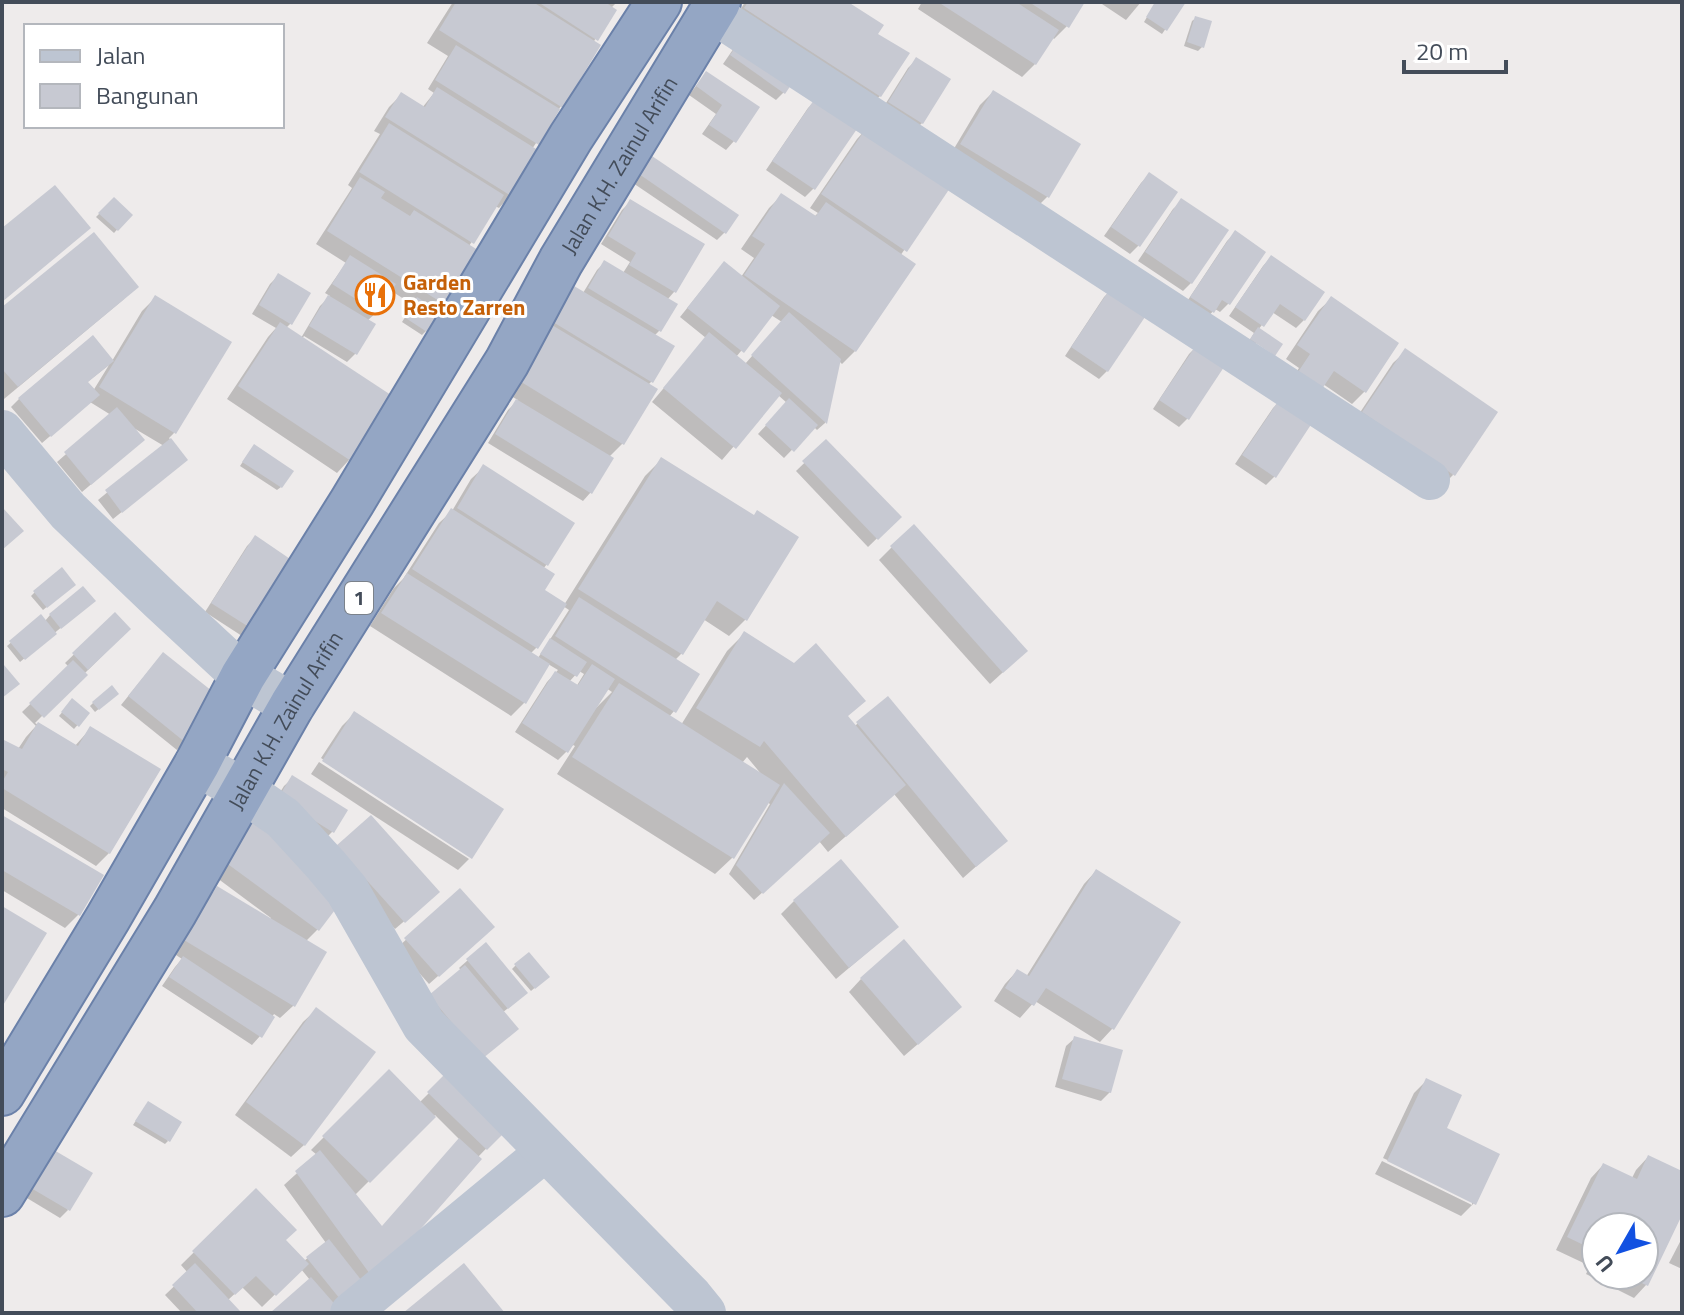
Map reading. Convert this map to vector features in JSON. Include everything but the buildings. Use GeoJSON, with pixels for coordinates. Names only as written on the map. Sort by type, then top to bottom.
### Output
{"type":"FeatureCollection","features":[{"type":"Feature","properties":{"kind":"highway"},"geometry":{"type":"LineString","coordinates":[[2,1093],[108,918],[197,764],[243,676],[352,502],[563,149],[659,2]]}},
{"type":"Feature","properties":{"kind":"highway","name":"Jalan K.H. Zainul Arifin"},"geometry":{"type":"LineString","coordinates":[[2,1194],[175,911],[292,705],[507,362],[561,261],[715,8]]}},
{"type":"Feature","properties":{"kind":"street"},"geometry":{"type":"LineString","coordinates":[[715,8],[1430,480]]}},
{"type":"Feature","properties":{"kind":"street"},"geometry":{"type":"LineString","coordinates":[[2,432],[68,511],[243,676],[292,705]]}},
{"type":"Feature","properties":{"kind":"street"},"geometry":{"type":"LineString","coordinates":[[197,764],[283,818],[347,890],[424,1025],[704,1313]]}},
{"type":"Feature","properties":{"kind":"street"},"geometry":{"type":"LineString","coordinates":[[350,1313],[546,1151]]}},
{"type":"Feature","properties":{"kind":"place","name":"Garden Resto Zarren"},"geometry":{"type":"Point","coordinates":[375,295]}}]}
